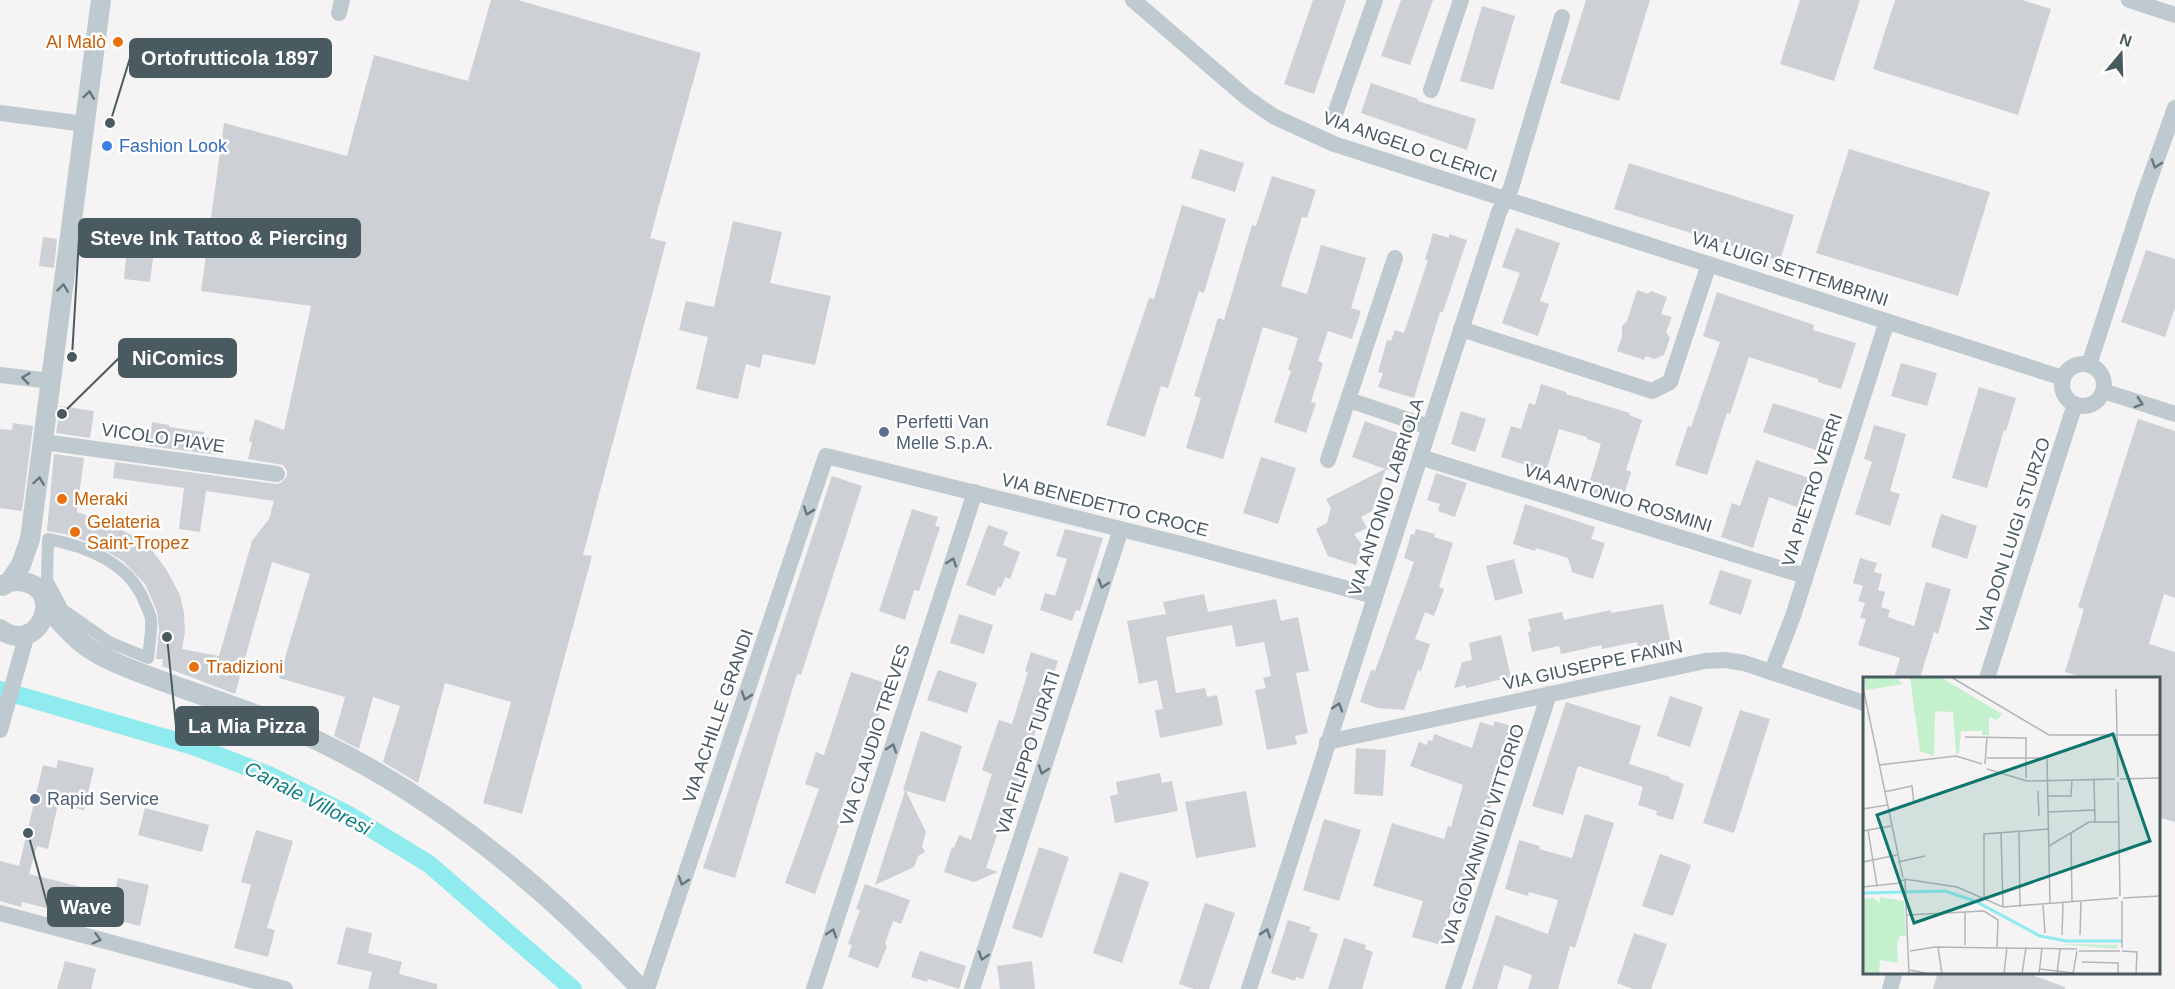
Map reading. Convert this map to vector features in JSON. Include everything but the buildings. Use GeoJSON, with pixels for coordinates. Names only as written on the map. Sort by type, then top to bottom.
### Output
{"type":"FeatureCollection","features":[{"type":"Feature","properties":{"kind":"street"},"geometry":{"type":"LineString","coordinates":[[0,727],[22,654],[32,631],[43,620],[39,539],[44,442],[101,0]]}},
{"type":"Feature","properties":{"kind":"street","name":"VIA ANGELO CLERICI"},"geometry":{"type":"LineString","coordinates":[[1133,0],[1204,62],[1273,116],[1334,144],[1505,199]]}},
{"type":"Feature","properties":{"kind":"street"},"geometry":{"type":"LineString","coordinates":[[1335,114],[1375,0]]}},
{"type":"Feature","properties":{"kind":"street"},"geometry":{"type":"LineString","coordinates":[[1431,90],[1461,0]]}},
{"type":"Feature","properties":{"kind":"street"},"geometry":{"type":"LineString","coordinates":[[2130,0],[2175,15]]}},
{"type":"Feature","properties":{"kind":"street","name":"VIA ANTONIO LABRIOLA"},"geometry":{"type":"LineString","coordinates":[[1249,989],[1429,426],[1505,199],[1511,188],[1562,17]]}},
{"type":"Feature","properties":{"kind":"street"},"geometry":{"type":"LineString","coordinates":[[2090,365],[2143,198],[2175,108]]}},
{"type":"Feature","properties":{"kind":"street"},"geometry":{"type":"LineString","coordinates":[[0,113],[85,124]]}},
{"type":"Feature","properties":{"kind":"street","name":"VIA LUIGI SETTEMBRINI"},"geometry":{"type":"LineString","coordinates":[[1505,199],[2063,378]]}},
{"type":"Feature","properties":{"kind":"street"},"geometry":{"type":"LineString","coordinates":[[1329,460],[1395,258]]}},
{"type":"Feature","properties":{"kind":"street"},"geometry":{"type":"LineString","coordinates":[[1461,329],[1652,391],[1670,382],[1709,264]]}},
{"type":"Feature","properties":{"kind":"street","name":"VIA PIETRO VERRI"},"geometry":{"type":"LineString","coordinates":[[1772,671],[1887,321]]}},
{"type":"Feature","properties":{"kind":"street"},"geometry":{"type":"LineString","coordinates":[[2077,365],[2090,365],[2103,378],[2103,391],[2100,397],[2089,405],[2075,404],[2065,395],[2062,387],[2063,378],[2071,368],[2077,365]]}},
{"type":"Feature","properties":{"kind":"street"},"geometry":{"type":"LineString","coordinates":[[0,375],[51,381]]}},
{"type":"Feature","properties":{"kind":"street"},"geometry":{"type":"LineString","coordinates":[[2103,391],[2175,414]]}},
{"type":"Feature","properties":{"kind":"street"},"geometry":{"type":"LineString","coordinates":[[1348,400],[1429,426]]}},
{"type":"Feature","properties":{"kind":"street","name":"VIA DON LUIGI STURZO"},"geometry":{"type":"LineString","coordinates":[[1988,677],[2075,404]]}},
{"type":"Feature","properties":{"kind":"street","name":"VICOLO PIAVE"},"geometry":{"type":"LineString","coordinates":[[44,442],[277,474]]}},
{"type":"Feature","properties":{"kind":"street","name":"VIA BENEDETTO CROCE"},"geometry":{"type":"LineString","coordinates":[[826,456],[1121,529],[1374,596]]}},
{"type":"Feature","properties":{"kind":"street","name":"VIA ACHILLE GRANDI"},"geometry":{"type":"LineString","coordinates":[[647,989],[826,456]]}},
{"type":"Feature","properties":{"kind":"street","name":"VIA ANTONIO ROSMINI"},"geometry":{"type":"LineString","coordinates":[[1420,457],[1805,576]]}},
{"type":"Feature","properties":{"kind":"street","name":"VIA CLAUDIO TREVES"},"geometry":{"type":"LineString","coordinates":[[814,989],[975,492]]}},
{"type":"Feature","properties":{"kind":"street","name":"VIA FILIPPO TURATI"},"geometry":{"type":"LineString","coordinates":[[972,989],[1121,529]]}},
{"type":"Feature","properties":{"kind":"street"},"geometry":{"type":"LineString","coordinates":[[39,539],[74,544],[124,571],[142,594],[152,619],[148,658],[109,642],[63,610],[47,580],[39,539]]}},
{"type":"Feature","properties":{"kind":"street"},"geometry":{"type":"LineString","coordinates":[[5,584],[21,566],[39,539]]}},
{"type":"Feature","properties":{"kind":"street"},"geometry":{"type":"LineString","coordinates":[[5,584],[29,583],[68,632],[104,658],[313,738],[364,765],[453,820],[530,882],[603,949],[641,989]]}},
{"type":"Feature","properties":{"kind":"street"},"geometry":{"type":"LineString","coordinates":[[0,629],[11,635],[32,631],[68,632]]}},
{"type":"Feature","properties":{"kind":"street","name":"VIA GIUSEPPE FANIN"},"geometry":{"type":"LineString","coordinates":[[1327,742],[1706,661],[1725,660],[1772,671],[1863,703]]}},
{"type":"Feature","properties":{"kind":"street","name":"VIA GIOVANNI DI VITTORIO"},"geometry":{"type":"LineString","coordinates":[[1453,989],[1549,694]]}},
{"type":"Feature","properties":{"kind":"street"},"geometry":{"type":"LineString","coordinates":[[0,914],[285,989]]}},
{"type":"Feature","properties":{"kind":"street"},"geometry":{"type":"LineString","coordinates":[[1890,989],[1894,974]]}},
{"type":"Feature","properties":{"kind":"waterway","name":"Canale Villoresi"},"geometry":{"type":"LineString","coordinates":[[0,690],[193,746],[271,776],[347,814],[429,864],[573,989]]}},
{"type":"Feature","properties":{"kind":"place","name":"Al Malò"},"geometry":{"type":"Point","coordinates":[118,42]}},
{"type":"Feature","properties":{"kind":"place","name":"Ortofrutticola 1897"},"geometry":{"type":"Point","coordinates":[110,123]}},
{"type":"Feature","properties":{"kind":"place","name":"Fashion Look"},"geometry":{"type":"Point","coordinates":[107,146]}},
{"type":"Feature","properties":{"kind":"place","name":"Steve Ink Tattoo & Piercing"},"geometry":{"type":"Point","coordinates":[72,357]}},
{"type":"Feature","properties":{"kind":"place","name":"NiComics"},"geometry":{"type":"Point","coordinates":[62,414]}},
{"type":"Feature","properties":{"kind":"place","name":"Perfetti Van Melle S.p.A."},"geometry":{"type":"Point","coordinates":[884,432]}},
{"type":"Feature","properties":{"kind":"place","name":"Meraki"},"geometry":{"type":"Point","coordinates":[62,499]}},
{"type":"Feature","properties":{"kind":"place","name":"Gelateria Saint-Tropez"},"geometry":{"type":"Point","coordinates":[75,532]}},
{"type":"Feature","properties":{"kind":"place","name":"La Mia Pizza"},"geometry":{"type":"Point","coordinates":[167,637]}},
{"type":"Feature","properties":{"kind":"place","name":"Tradizioni"},"geometry":{"type":"Point","coordinates":[194,667]}},
{"type":"Feature","properties":{"kind":"place","name":"Rapid Service"},"geometry":{"type":"Point","coordinates":[35,799]}},
{"type":"Feature","properties":{"kind":"place","name":"Wave"},"geometry":{"type":"Point","coordinates":[28,833]}}]}
